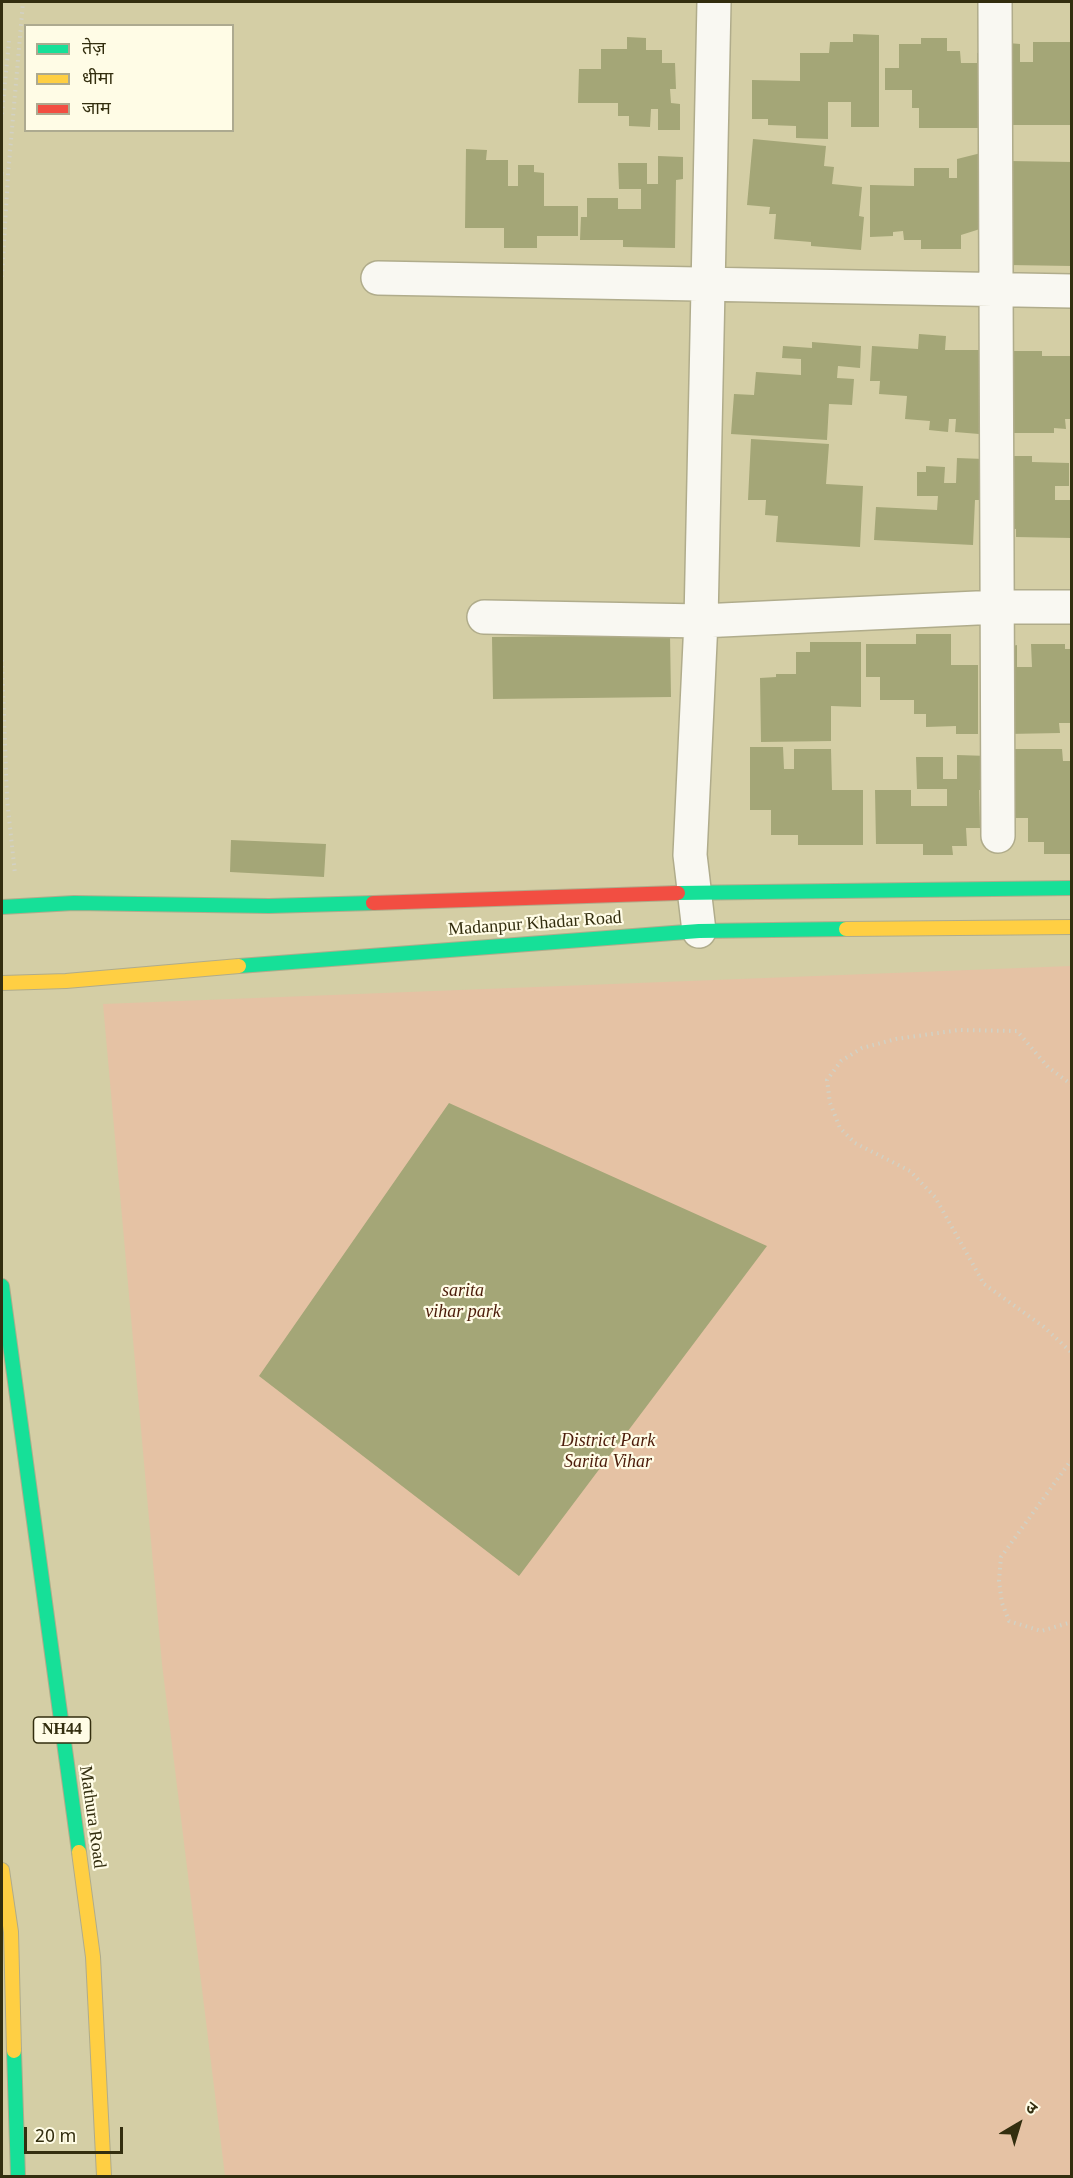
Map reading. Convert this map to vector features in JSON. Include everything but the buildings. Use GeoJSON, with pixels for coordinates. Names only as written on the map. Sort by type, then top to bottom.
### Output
{"type":"FeatureCollection","features":[{"type":"Feature","properties":{"kind":"main road","name":"Madanpur Khadar Road"},"geometry":{"type":"LineString","coordinates":[[2,907],[74,903],[269,906],[693,893],[1071,888]]}},
{"type":"Feature","properties":{"kind":"main road","name":"Madanpur Khadar Road"},"geometry":{"type":"LineString","coordinates":[[2,983],[66,981],[395,952],[699,931],[1071,927]]}},
{"type":"Feature","properties":{"kind":"main road","name":"Mathura Road"},"geometry":{"type":"LineString","coordinates":[[2,1286],[93,1957],[104,2176]]}},
{"type":"Feature","properties":{"kind":"main road"},"geometry":{"type":"LineString","coordinates":[[2,1870],[10,1932],[18,2176]]}},
{"type":"Feature","properties":{"kind":"street"},"geometry":{"type":"LineString","coordinates":[[699,931],[690,855],[701,621],[714,2]]}},
{"type":"Feature","properties":{"kind":"street"},"geometry":{"type":"LineString","coordinates":[[995,2],[998,836]]}},
{"type":"Feature","properties":{"kind":"street"},"geometry":{"type":"LineString","coordinates":[[378,278],[1071,291]]}},
{"type":"Feature","properties":{"kind":"street"},"geometry":{"type":"LineString","coordinates":[[484,617],[701,621],[998,607],[1071,607]]}},
{"type":"Feature","properties":{"kind":"path"},"geometry":{"type":"LineString","coordinates":[[2,278],[8,175],[23,2]]}},
{"type":"Feature","properties":{"kind":"path"},"geometry":{"type":"LineString","coordinates":[[2,114],[9,41]]}},
{"type":"Feature","properties":{"kind":"path"},"geometry":{"type":"LineString","coordinates":[[2,174],[8,175]]}},
{"type":"Feature","properties":{"kind":"path"},"geometry":{"type":"LineString","coordinates":[[2,660],[8,799],[15,874]]}},
{"type":"Feature","properties":{"kind":"path"},"geometry":{"type":"LineString","coordinates":[[1071,1085],[1048,1067],[1017,1031],[959,1030],[896,1039],[861,1048],[841,1061],[827,1080],[830,1103],[840,1128],[855,1143],[910,1171],[935,1197],[984,1284],[1044,1327],[1071,1353]]}},
{"type":"Feature","properties":{"kind":"path"},"geometry":{"type":"LineString","coordinates":[[1071,1459],[1001,1557],[999,1581],[1002,1603],[1009,1621],[1041,1631],[1071,1622]]}},
{"type":"Feature","properties":{"kind":"green space","name":"District Park Sarita Vihar"},"geometry":{"type":"Polygon","coordinates":[[[1071,966],[1071,2176],[225,2176],[162,1664],[103,1004],[1071,966]]]}},
{"type":"Feature","properties":{"kind":"traffic: fast"},"geometry":{"type":"LineString","coordinates":[[678,893],[1072,888]]}},
{"type":"Feature","properties":{"kind":"traffic: fast"},"geometry":{"type":"LineString","coordinates":[[2,907],[74,903],[269,906],[373,903]]}},
{"type":"Feature","properties":{"kind":"traffic: fast"},"geometry":{"type":"LineString","coordinates":[[239,966],[699,931],[846,929]]}},
{"type":"Feature","properties":{"kind":"traffic: fast"},"geometry":{"type":"LineString","coordinates":[[2,1286],[79,1852]]}},
{"type":"Feature","properties":{"kind":"traffic: fast"},"geometry":{"type":"LineString","coordinates":[[14,2051],[18,2176]]}},
{"type":"Feature","properties":{"kind":"traffic: slow"},"geometry":{"type":"LineString","coordinates":[[846,929],[1072,927]]}},
{"type":"Feature","properties":{"kind":"traffic: slow"},"geometry":{"type":"LineString","coordinates":[[2,983],[66,981],[239,966]]}},
{"type":"Feature","properties":{"kind":"traffic: slow"},"geometry":{"type":"LineString","coordinates":[[79,1852],[93,1957],[104,2176]]}},
{"type":"Feature","properties":{"kind":"traffic: slow"},"geometry":{"type":"LineString","coordinates":[[2,1870],[11,1932],[14,2051]]}},
{"type":"Feature","properties":{"kind":"traffic: jam"},"geometry":{"type":"LineString","coordinates":[[373,903],[678,893]]}},
{"type":"Feature","properties":{"kind":"park label","name":"sarita vihar park"},"geometry":{"type":"Point","coordinates":[463,1301]}}]}
